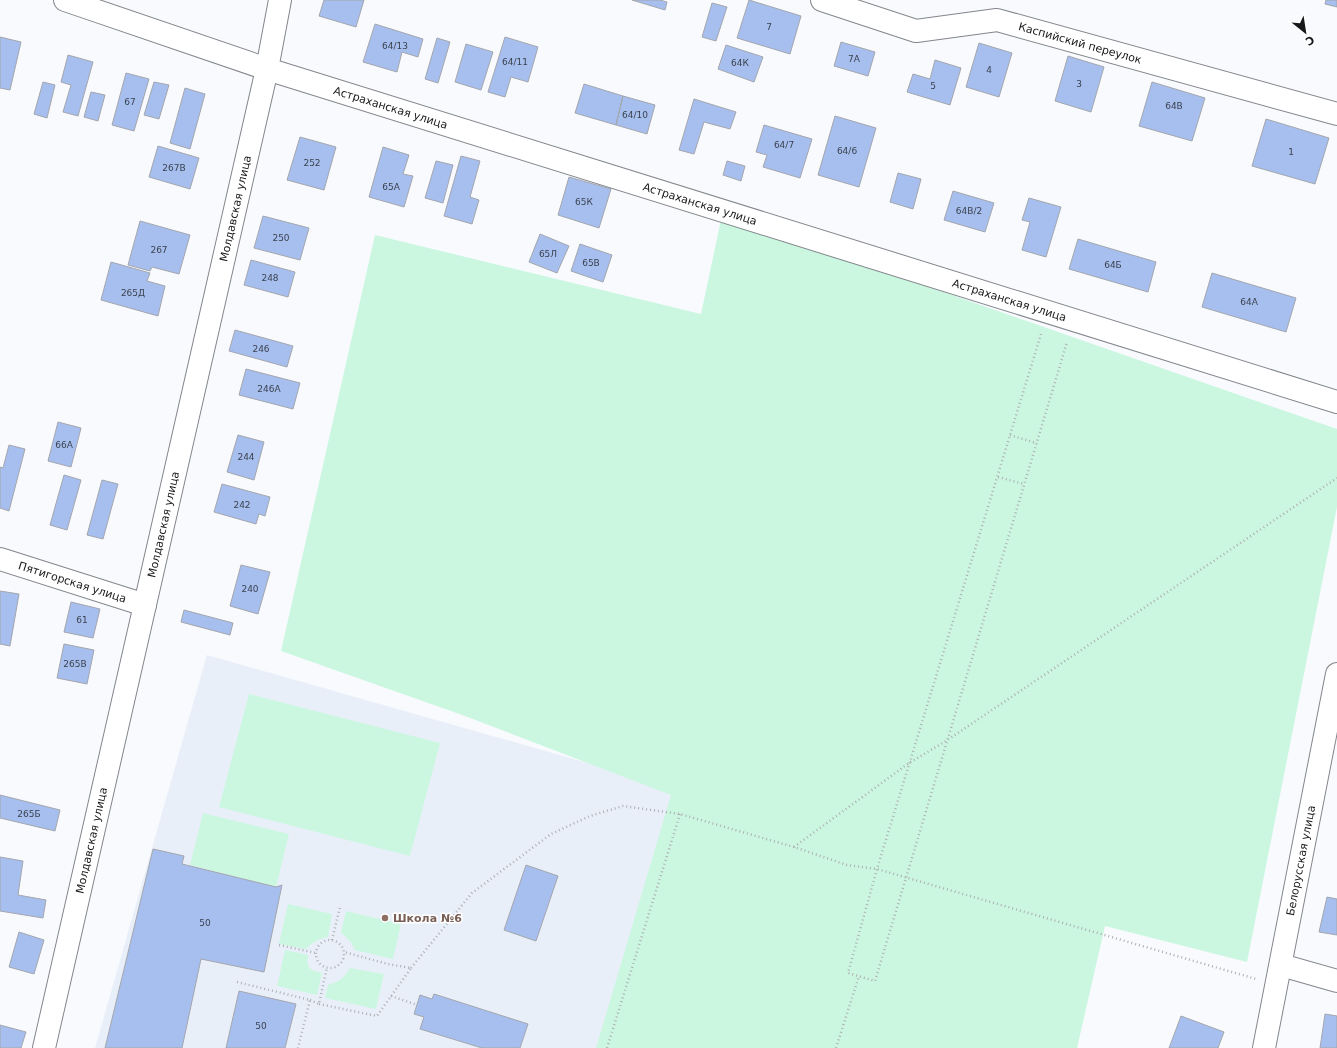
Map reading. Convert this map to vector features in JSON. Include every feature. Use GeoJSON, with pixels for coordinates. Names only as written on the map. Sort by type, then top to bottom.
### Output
{"type":"FeatureCollection","features":[{"type":"Feature","properties":{"kind":"street","name":"Астраханская улица"},"geometry":{"type":"LineString","coordinates":[[65,0],[267,69],[1337,402]]}},
{"type":"Feature","properties":{"kind":"street","name":"Молдавская улица"},"geometry":{"type":"LineString","coordinates":[[44,1048],[267,69],[280,0]]}},
{"type":"Feature","properties":{"kind":"street","name":"Каспийский переулок"},"geometry":{"type":"LineString","coordinates":[[822,0],[916,31],[997,20],[1337,114]]}},
{"type":"Feature","properties":{"kind":"street","name":"Пятигорская улица"},"geometry":{"type":"LineString","coordinates":[[0,559],[145,605]]}},
{"type":"Feature","properties":{"kind":"street","name":"Белорусская улица"},"geometry":{"type":"LineString","coordinates":[[1264,1048],[1337,674]]}},
{"type":"Feature","properties":{"kind":"street"},"geometry":{"type":"LineString","coordinates":[[1279,975],[1337,980]]}},
{"type":"Feature","properties":{"kind":"path"},"geometry":{"type":"LineString","coordinates":[[1047,312],[998,477],[877,869],[848,973],[875,981],[946,741],[1074,320]]}},
{"type":"Feature","properties":{"kind":"path"},"geometry":{"type":"LineString","coordinates":[[1010,435],[1037,443]]}},
{"type":"Feature","properties":{"kind":"path"},"geometry":{"type":"LineString","coordinates":[[998,477],[1024,484]]}},
{"type":"Feature","properties":{"kind":"path"},"geometry":{"type":"LineString","coordinates":[[794,847],[909,763],[946,741],[1337,478]]}},
{"type":"Feature","properties":{"kind":"path"},"geometry":{"type":"LineString","coordinates":[[237,982],[310,1000],[319,1004],[377,1016],[411,968],[472,893],[551,834],[590,816],[623,806],[680,814],[794,847],[846,864],[877,869],[1279,975]]}},
{"type":"Feature","properties":{"kind":"path"},"geometry":{"type":"LineString","coordinates":[[607,1048],[680,814]]}},
{"type":"Feature","properties":{"kind":"path"},"geometry":{"type":"LineString","coordinates":[[332,940],[340,907]]}},
{"type":"Feature","properties":{"kind":"path"},"geometry":{"type":"LineString","coordinates":[[329,940],[338,942],[344,952],[341,962],[333,967],[327,967],[321,964],[316,953],[321,944],[329,940]]}},
{"type":"Feature","properties":{"kind":"path"},"geometry":{"type":"LineString","coordinates":[[279,946],[316,953]]}},
{"type":"Feature","properties":{"kind":"path"},"geometry":{"type":"LineString","coordinates":[[344,952],[388,964],[411,968]]}},
{"type":"Feature","properties":{"kind":"path"},"geometry":{"type":"LineString","coordinates":[[319,1004],[327,967]]}},
{"type":"Feature","properties":{"kind":"path"},"geometry":{"type":"LineString","coordinates":[[836,1048],[859,976]]}},
{"type":"Feature","properties":{"kind":"path"},"geometry":{"type":"LineString","coordinates":[[391,996],[417,1005]]}},
{"type":"Feature","properties":{"kind":"path"},"geometry":{"type":"LineString","coordinates":[[298,1048],[310,1000]]}},
{"type":"Feature","properties":{"kind":"shaded area","name":"Школа №6"},"geometry":{"type":"Polygon","coordinates":[[[207,655],[676,788],[601,1048],[95,1048],[207,655]]]}},
{"type":"Feature","properties":{"kind":"green space"},"geometry":{"type":"Polygon","coordinates":[[[722,215],[1337,429],[1337,507],[1247,962],[1105,926],[1077,1048],[596,1048],[671,795],[465,716],[281,651],[375,235],[701,314],[722,215]]]}},
{"type":"Feature","properties":{"kind":"green space"},"geometry":{"type":"Polygon","coordinates":[[[249,694],[440,743],[410,856],[219,807],[249,694]]]}},
{"type":"Feature","properties":{"kind":"green space"},"geometry":{"type":"Polygon","coordinates":[[[203,813],[289,834],[276,887],[190,865],[203,813]]]}},
{"type":"Feature","properties":{"kind":"green space"},"geometry":{"type":"Polygon","coordinates":[[[288,904],[332,914],[328,937],[316,941],[306,949],[279,944],[288,904]]]}},
{"type":"Feature","properties":{"kind":"green space"},"geometry":{"type":"Polygon","coordinates":[[[346,911],[401,924],[393,959],[355,950],[350,941],[341,933],[346,911]]]}},
{"type":"Feature","properties":{"kind":"green space"},"geometry":{"type":"Polygon","coordinates":[[[285,950],[308,955],[308,966],[314,971],[322,973],[317,995],[277,986],[285,950]]]}},
{"type":"Feature","properties":{"kind":"green space"},"geometry":{"type":"Polygon","coordinates":[[[350,968],[384,974],[376,1009],[325,998],[328,985],[341,979],[350,968]]]}},
{"type":"Feature","properties":{"kind":"building"},"geometry":{"type":"Polygon","coordinates":[[[324,0],[364,0],[356,27],[319,16],[324,0]]]}},
{"type":"Feature","properties":{"kind":"building"},"geometry":{"type":"Polygon","coordinates":[[[632,0],[660,0],[667,2],[665,10],[632,0]]]}},
{"type":"Feature","properties":{"kind":"building"},"geometry":{"type":"Polygon","coordinates":[[[749,0],[801,16],[790,54],[737,38],[749,0]]]}},
{"type":"Feature","properties":{"kind":"building"},"geometry":{"type":"Polygon","coordinates":[[[1326,0],[1337,0],[1337,7],[1325,4],[1326,0]]]}},
{"type":"Feature","properties":{"kind":"building"},"geometry":{"type":"Polygon","coordinates":[[[712,3],[727,7],[716,41],[702,37],[712,3]]]}},
{"type":"Feature","properties":{"kind":"building"},"geometry":{"type":"Polygon","coordinates":[[[375,24],[423,39],[418,57],[402,52],[397,72],[363,62],[375,24]]]}},
{"type":"Feature","properties":{"kind":"building"},"geometry":{"type":"Polygon","coordinates":[[[0,37],[21,42],[10,90],[0,88],[0,37]]]}},
{"type":"Feature","properties":{"kind":"building"},"geometry":{"type":"Polygon","coordinates":[[[505,37],[538,47],[528,82],[511,77],[505,97],[488,92],[505,37]]]}},
{"type":"Feature","properties":{"kind":"building"},"geometry":{"type":"Polygon","coordinates":[[[437,38],[450,42],[438,83],[425,79],[437,38]]]}},
{"type":"Feature","properties":{"kind":"building"},"geometry":{"type":"Polygon","coordinates":[[[841,42],[875,52],[868,76],[834,66],[841,42]]]}},
{"type":"Feature","properties":{"kind":"building"},"geometry":{"type":"Polygon","coordinates":[[[979,43],[1012,53],[999,97],[966,87],[979,43]]]}},
{"type":"Feature","properties":{"kind":"building"},"geometry":{"type":"Polygon","coordinates":[[[466,44],[493,52],[481,90],[455,82],[466,44]]]}},
{"type":"Feature","properties":{"kind":"building"},"geometry":{"type":"Polygon","coordinates":[[[726,45],[763,57],[754,82],[718,69],[726,45]]]}},
{"type":"Feature","properties":{"kind":"building"},"geometry":{"type":"Polygon","coordinates":[[[68,55],[93,62],[78,116],[63,112],[71,85],[61,82],[68,55]]]}},
{"type":"Feature","properties":{"kind":"building"},"geometry":{"type":"Polygon","coordinates":[[[1068,56],[1104,67],[1091,112],[1055,101],[1068,56]]]}},
{"type":"Feature","properties":{"kind":"building"},"geometry":{"type":"Polygon","coordinates":[[[935,60],[961,68],[950,105],[907,92],[913,74],[930,79],[935,60]]]}},
{"type":"Feature","properties":{"kind":"building"},"geometry":{"type":"Polygon","coordinates":[[[126,73],[149,79],[134,131],[112,125],[126,73]]]}},
{"type":"Feature","properties":{"kind":"building"},"geometry":{"type":"Polygon","coordinates":[[[43,82],[55,85],[47,118],[34,114],[43,82]]]}},
{"type":"Feature","properties":{"kind":"building"},"geometry":{"type":"Polygon","coordinates":[[[154,82],[169,85],[159,119],[144,115],[154,82]]]}},
{"type":"Feature","properties":{"kind":"building"},"geometry":{"type":"Polygon","coordinates":[[[1152,82],[1205,98],[1192,141],[1139,126],[1152,82]]]}},
{"type":"Feature","properties":{"kind":"building"},"geometry":{"type":"Polygon","coordinates":[[[584,84],[623,96],[616,125],[575,113],[584,84]]]}},
{"type":"Feature","properties":{"kind":"building"},"geometry":{"type":"Polygon","coordinates":[[[185,88],[205,94],[190,149],[170,143],[185,88]]]}},
{"type":"Feature","properties":{"kind":"building"},"geometry":{"type":"Polygon","coordinates":[[[91,92],[105,95],[98,121],[84,117],[91,92]]]}},
{"type":"Feature","properties":{"kind":"building"},"geometry":{"type":"Polygon","coordinates":[[[623,96],[655,105],[647,134],[616,125],[623,96]]]}},
{"type":"Feature","properties":{"kind":"building"},"geometry":{"type":"Polygon","coordinates":[[[694,99],[736,112],[730,129],[704,122],[694,154],[679,150],[694,99]]]}},
{"type":"Feature","properties":{"kind":"building"},"geometry":{"type":"Polygon","coordinates":[[[835,116],[876,128],[859,187],[818,175],[835,116]]]}},
{"type":"Feature","properties":{"kind":"building"},"geometry":{"type":"Polygon","coordinates":[[[1266,119],[1329,138],[1315,184],[1252,166],[1266,119]]]}},
{"type":"Feature","properties":{"kind":"building"},"geometry":{"type":"Polygon","coordinates":[[[764,125],[812,139],[800,178],[763,167],[767,155],[756,152],[764,125]]]}},
{"type":"Feature","properties":{"kind":"building"},"geometry":{"type":"Polygon","coordinates":[[[300,137],[336,147],[324,190],[287,180],[300,137]]]}},
{"type":"Feature","properties":{"kind":"building"},"geometry":{"type":"Polygon","coordinates":[[[158,146],[199,158],[190,189],[149,177],[158,146]]]}},
{"type":"Feature","properties":{"kind":"building"},"geometry":{"type":"Polygon","coordinates":[[[383,147],[409,155],[403,174],[413,176],[404,207],[369,197],[383,147]]]}},
{"type":"Feature","properties":{"kind":"building"},"geometry":{"type":"Polygon","coordinates":[[[461,156],[480,161],[470,197],[479,200],[472,224],[444,216],[461,156]]]}},
{"type":"Feature","properties":{"kind":"building"},"geometry":{"type":"Polygon","coordinates":[[[436,161],[453,165],[443,203],[425,198],[436,161]]]}},
{"type":"Feature","properties":{"kind":"building"},"geometry":{"type":"Polygon","coordinates":[[[727,161],[745,166],[741,181],[723,175],[727,161]]]}},
{"type":"Feature","properties":{"kind":"building"},"geometry":{"type":"Polygon","coordinates":[[[898,173],[921,179],[913,209],[890,202],[898,173]]]}},
{"type":"Feature","properties":{"kind":"building"},"geometry":{"type":"Polygon","coordinates":[[[569,177],[611,189],[599,228],[558,215],[569,177]]]}},
{"type":"Feature","properties":{"kind":"building"},"geometry":{"type":"Polygon","coordinates":[[[953,191],[994,203],[985,232],[944,220],[953,191]]]}},
{"type":"Feature","properties":{"kind":"building"},"geometry":{"type":"Polygon","coordinates":[[[1029,198],[1061,207],[1046,257],[1022,250],[1030,222],[1022,220],[1029,198]]]}},
{"type":"Feature","properties":{"kind":"building"},"geometry":{"type":"Polygon","coordinates":[[[263,216],[309,228],[300,260],[254,248],[263,216]]]}},
{"type":"Feature","properties":{"kind":"building"},"geometry":{"type":"Polygon","coordinates":[[[140,221],[190,235],[179,274],[152,267],[150,271],[128,265],[140,221]]]}},
{"type":"Feature","properties":{"kind":"building"},"geometry":{"type":"Polygon","coordinates":[[[540,234],[569,246],[557,273],[529,262],[540,234]]]}},
{"type":"Feature","properties":{"kind":"building"},"geometry":{"type":"Polygon","coordinates":[[[1078,239],[1156,262],[1148,292],[1069,269],[1078,239]]]}},
{"type":"Feature","properties":{"kind":"building"},"geometry":{"type":"Polygon","coordinates":[[[580,244],[612,255],[603,282],[571,271],[580,244]]]}},
{"type":"Feature","properties":{"kind":"building"},"geometry":{"type":"Polygon","coordinates":[[[251,260],[295,272],[288,297],[244,285],[251,260]]]}},
{"type":"Feature","properties":{"kind":"building"},"geometry":{"type":"Polygon","coordinates":[[[111,262],[150,273],[147,281],[165,286],[158,316],[101,300],[111,262]]]}},
{"type":"Feature","properties":{"kind":"building"},"geometry":{"type":"Polygon","coordinates":[[[1212,273],[1296,298],[1286,332],[1202,307],[1212,273]]]}},
{"type":"Feature","properties":{"kind":"building"},"geometry":{"type":"Polygon","coordinates":[[[235,330],[293,346],[287,367],[229,351],[235,330]]]}},
{"type":"Feature","properties":{"kind":"building"},"geometry":{"type":"Polygon","coordinates":[[[246,369],[300,383],[293,409],[239,395],[246,369]]]}},
{"type":"Feature","properties":{"kind":"building"},"geometry":{"type":"Polygon","coordinates":[[[58,422],[81,428],[71,467],[48,461],[58,422]]]}},
{"type":"Feature","properties":{"kind":"building"},"geometry":{"type":"Polygon","coordinates":[[[238,435],[264,442],[254,480],[227,472],[238,435]]]}},
{"type":"Feature","properties":{"kind":"building"},"geometry":{"type":"Polygon","coordinates":[[[9,445],[25,449],[9,511],[0,508],[0,467],[3,468],[9,445]]]}},
{"type":"Feature","properties":{"kind":"building"},"geometry":{"type":"Polygon","coordinates":[[[64,475],[81,480],[67,530],[50,525],[64,475]]]}},
{"type":"Feature","properties":{"kind":"building"},"geometry":{"type":"Polygon","coordinates":[[[102,480],[118,484],[103,539],[87,535],[102,480]]]}},
{"type":"Feature","properties":{"kind":"building"},"geometry":{"type":"Polygon","coordinates":[[[222,484],[270,497],[265,516],[259,514],[256,524],[214,512],[222,484]]]}},
{"type":"Feature","properties":{"kind":"building"},"geometry":{"type":"Polygon","coordinates":[[[241,565],[270,572],[258,614],[230,606],[241,565]]]}},
{"type":"Feature","properties":{"kind":"building"},"geometry":{"type":"Polygon","coordinates":[[[0,591],[19,594],[10,646],[0,644],[0,591]]]}},
{"type":"Feature","properties":{"kind":"building"},"geometry":{"type":"Polygon","coordinates":[[[71,602],[100,609],[93,638],[64,632],[71,602]]]}},
{"type":"Feature","properties":{"kind":"building"},"geometry":{"type":"Polygon","coordinates":[[[184,610],[233,623],[230,635],[181,622],[184,610]]]}},
{"type":"Feature","properties":{"kind":"building"},"geometry":{"type":"Polygon","coordinates":[[[64,644],[94,650],[87,684],[57,678],[64,644]]]}},
{"type":"Feature","properties":{"kind":"building"},"geometry":{"type":"Polygon","coordinates":[[[0,795],[60,810],[55,831],[0,818],[0,795]]]}},
{"type":"Feature","properties":{"kind":"building"},"geometry":{"type":"Polygon","coordinates":[[[153,849],[184,856],[182,864],[276,887],[282,885],[264,972],[201,959],[182,1048],[105,1048],[153,849]]]}},
{"type":"Feature","properties":{"kind":"building"},"geometry":{"type":"Polygon","coordinates":[[[0,857],[23,861],[18,895],[46,900],[43,918],[0,911],[0,857]]]}},
{"type":"Feature","properties":{"kind":"building"},"geometry":{"type":"Polygon","coordinates":[[[526,865],[558,876],[536,941],[504,930],[526,865]]]}},
{"type":"Feature","properties":{"kind":"building"},"geometry":{"type":"Polygon","coordinates":[[[1327,897],[1337,899],[1337,935],[1319,932],[1327,897]]]}},
{"type":"Feature","properties":{"kind":"building"},"geometry":{"type":"Polygon","coordinates":[[[19,932],[44,940],[34,974],[9,967],[19,932]]]}},
{"type":"Feature","properties":{"kind":"building"},"geometry":{"type":"Polygon","coordinates":[[[239,991],[296,1004],[285,1048],[226,1048],[239,991]]]}},
{"type":"Feature","properties":{"kind":"building"},"geometry":{"type":"Polygon","coordinates":[[[434,994],[528,1024],[520,1048],[482,1048],[420,1029],[424,1017],[414,1014],[420,995],[432,999],[434,994]]]}},
{"type":"Feature","properties":{"kind":"building"},"geometry":{"type":"Polygon","coordinates":[[[1325,1014],[1337,1016],[1337,1048],[1320,1048],[1325,1014]]]}},
{"type":"Feature","properties":{"kind":"building"},"geometry":{"type":"Polygon","coordinates":[[[1181,1016],[1224,1032],[1218,1048],[1169,1048],[1181,1016]]]}},
{"type":"Feature","properties":{"kind":"building"},"geometry":{"type":"Polygon","coordinates":[[[0,1025],[26,1032],[21,1048],[0,1048],[0,1025]]]}},
{"type":"Feature","properties":{"kind":"place","name":"Школа №6"},"geometry":{"type":"Point","coordinates":[385,918]}}]}
